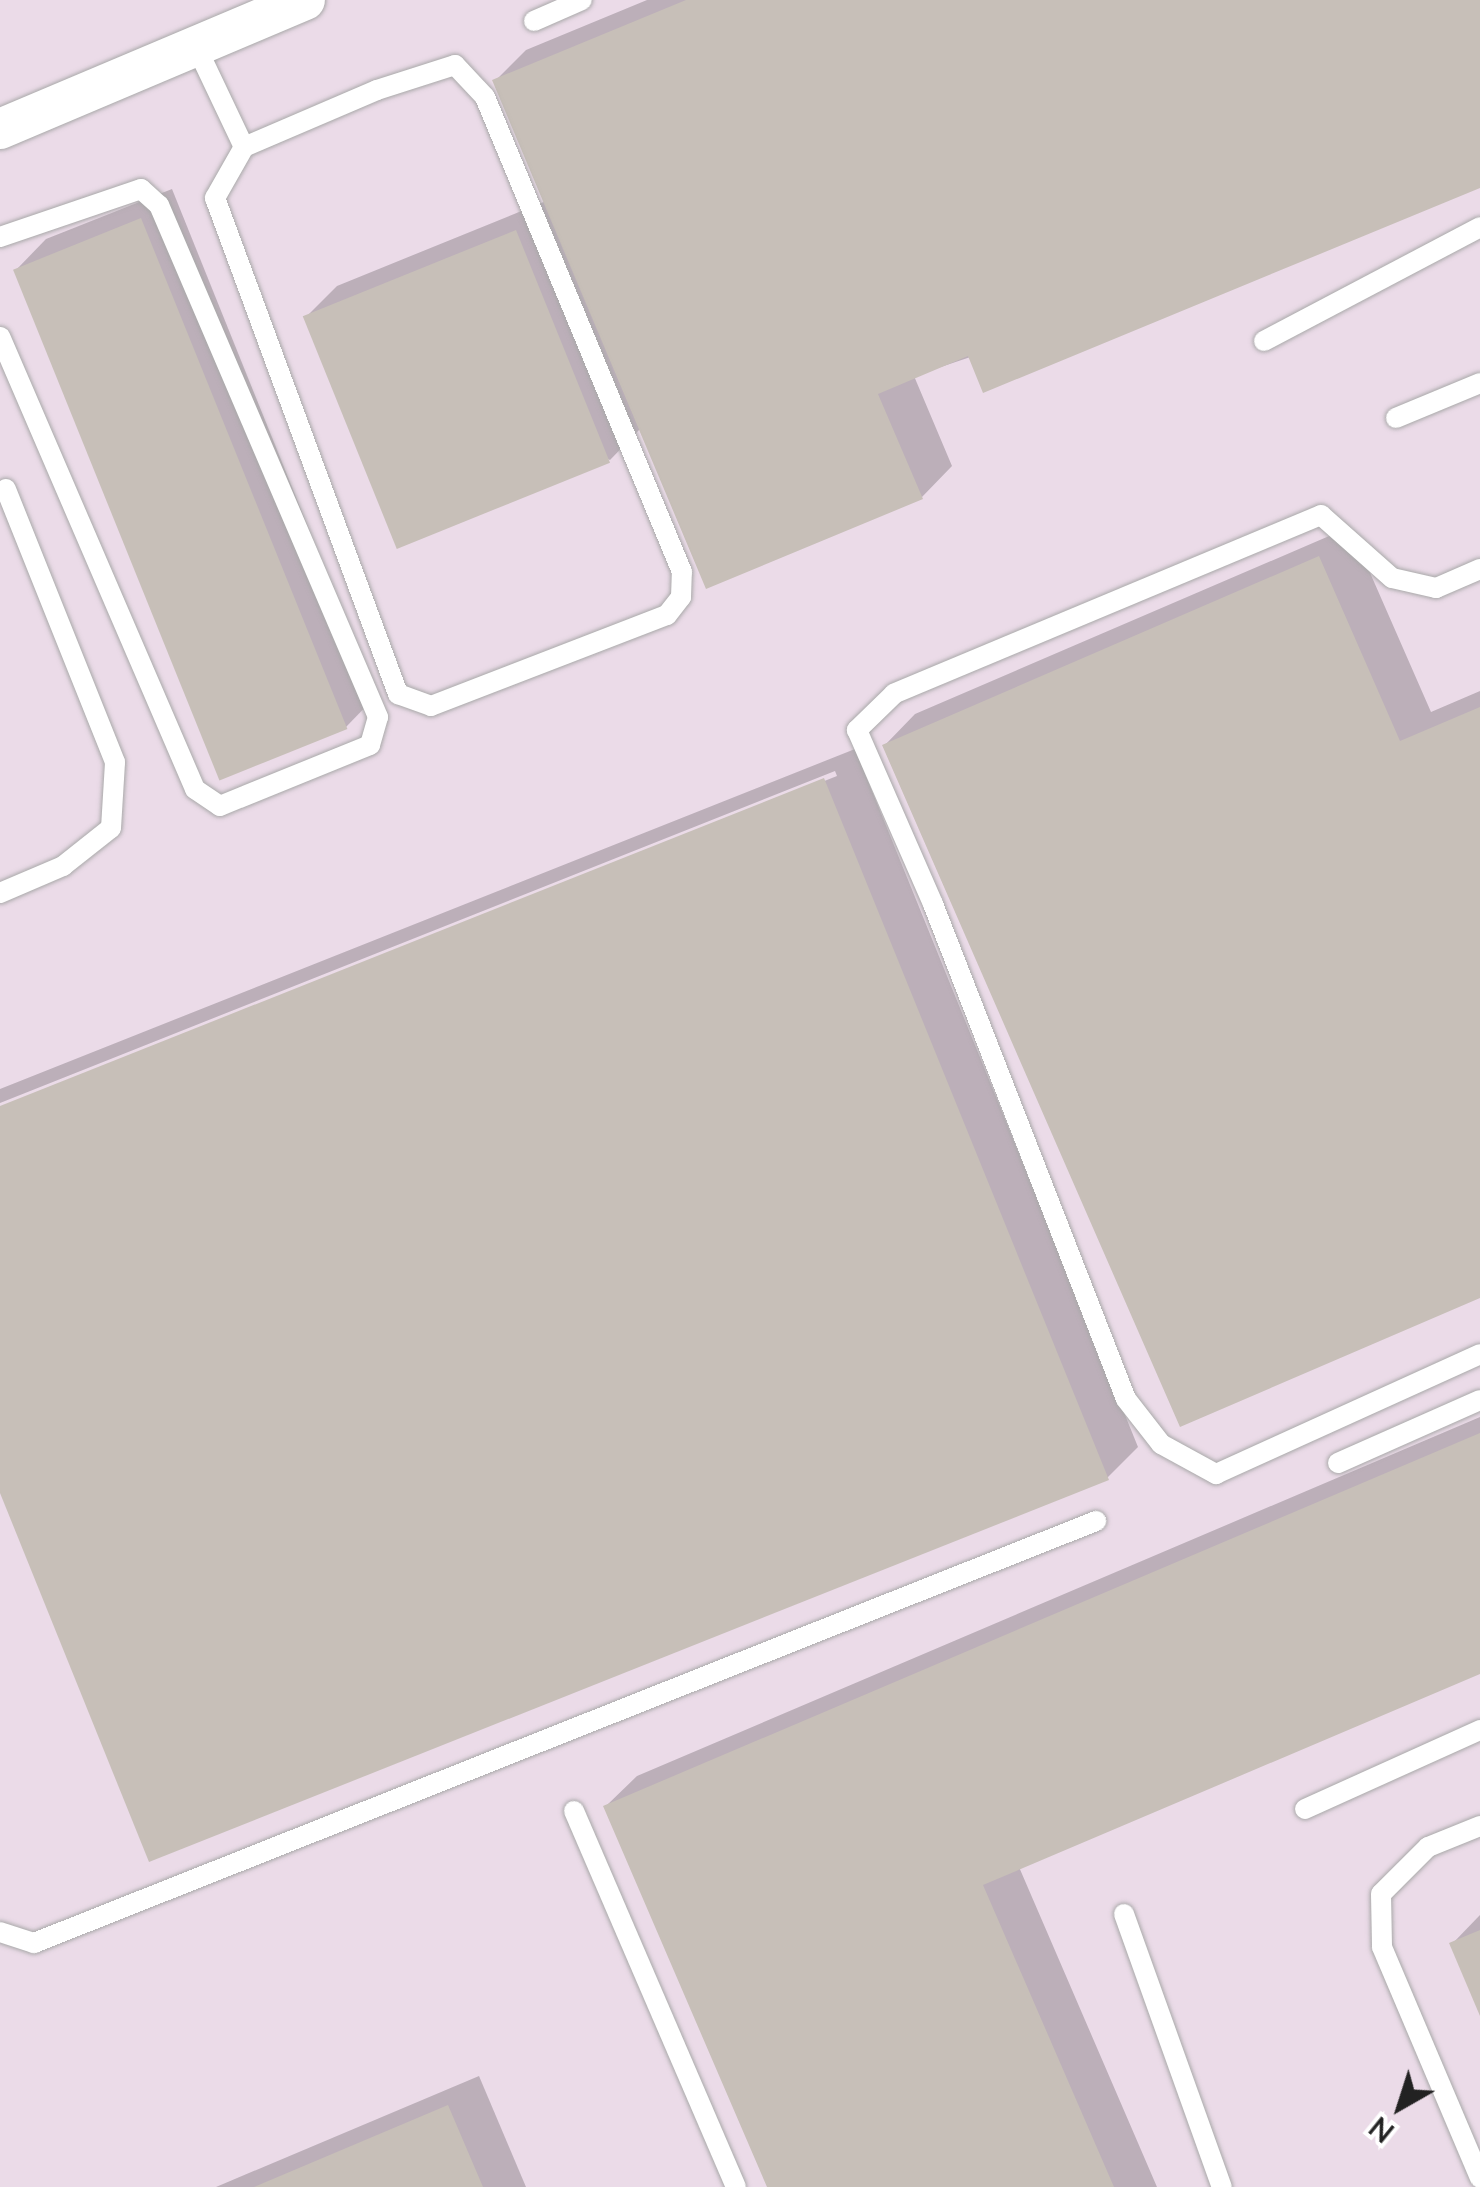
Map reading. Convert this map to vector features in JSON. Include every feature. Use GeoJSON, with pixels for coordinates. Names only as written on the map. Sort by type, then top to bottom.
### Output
{"type":"FeatureCollection","features":[{"type":"Feature","properties":{"kind":"street"},"geometry":{"type":"LineString","coordinates":[[0,130],[296,2]]}},
{"type":"Feature","properties":{"kind":"lane"},"geometry":{"type":"LineString","coordinates":[[534,21],[582,0]]}},
{"type":"Feature","properties":{"kind":"lane"},"geometry":{"type":"LineString","coordinates":[[196,46],[244,147]]}},
{"type":"Feature","properties":{"kind":"lane"},"geometry":{"type":"LineString","coordinates":[[455,65],[485,97],[682,572],[681,598],[667,615],[431,706],[398,694],[215,198],[244,147],[377,90],[455,65]]}},
{"type":"Feature","properties":{"kind":"lane"},"geometry":{"type":"LineString","coordinates":[[0,237],[141,189],[159,205],[378,718],[370,745],[220,806],[196,789],[0,337]]}},
{"type":"Feature","properties":{"kind":"lane"},"geometry":{"type":"LineString","coordinates":[[1264,341],[1480,227]]}},
{"type":"Feature","properties":{"kind":"lane"},"geometry":{"type":"LineString","coordinates":[[1396,418],[1480,383]]}},
{"type":"Feature","properties":{"kind":"lane"},"geometry":{"type":"LineString","coordinates":[[0,892],[62,866],[111,828],[116,762],[6,490]]}},
{"type":"Feature","properties":{"kind":"lane"},"geometry":{"type":"LineString","coordinates":[[1480,569],[1436,588],[1392,578],[1321,515],[894,694],[857,730],[933,904],[1126,1398],[1161,1444],[1216,1474],[1480,1354]]}},
{"type":"Feature","properties":{"kind":"lane"},"geometry":{"type":"LineString","coordinates":[[1338,1463],[1480,1400]]}},
{"type":"Feature","properties":{"kind":"lane"},"geometry":{"type":"LineString","coordinates":[[0,1932],[34,1942],[1096,1521]]}},
{"type":"Feature","properties":{"kind":"lane"},"geometry":{"type":"LineString","coordinates":[[1305,1809],[1480,1730]]}},
{"type":"Feature","properties":{"kind":"lane"},"geometry":{"type":"LineString","coordinates":[[574,1811],[736,2187]]}},
{"type":"Feature","properties":{"kind":"lane"},"geometry":{"type":"LineString","coordinates":[[1480,1826],[1428,1847],[1381,1894],[1382,1946],[1480,2178]]}},
{"type":"Feature","properties":{"kind":"lane"},"geometry":{"type":"LineString","coordinates":[[1124,1914],[1222,2187]]}},
{"type":"Feature","properties":{"kind":"shaded area"},"geometry":{"type":"Polygon","coordinates":[[[0,0],[1480,0],[1480,2187],[0,2187],[0,0]]]}},
{"type":"Feature","properties":{"kind":"building"},"geometry":{"type":"Polygon","coordinates":[[[686,0],[1480,0],[1480,188],[983,393],[968,356],[878,394],[923,499],[706,589],[492,80],[686,0]]]}},
{"type":"Feature","properties":{"kind":"building"},"geometry":{"type":"Polygon","coordinates":[[[141,218],[347,729],[219,781],[13,270],[141,218]]]}},
{"type":"Feature","properties":{"kind":"building"},"geometry":{"type":"Polygon","coordinates":[[[516,230],[610,463],[397,549],[303,316],[516,230]]]}},
{"type":"Feature","properties":{"kind":"building"},"geometry":{"type":"Polygon","coordinates":[[[1319,556],[1400,741],[1480,707],[1480,1298],[1180,1427],[882,745],[1319,556]]]}},
{"type":"Feature","properties":{"kind":"building"},"geometry":{"type":"Polygon","coordinates":[[[824,778],[1109,1480],[149,1862],[0,1493],[0,1106],[824,778]]]}},
{"type":"Feature","properties":{"kind":"building"},"geometry":{"type":"Polygon","coordinates":[[[1480,1433],[1480,1674],[983,1885],[1114,2187],[767,2187],[603,1806],[1480,1433]]]}},
{"type":"Feature","properties":{"kind":"building"},"geometry":{"type":"Polygon","coordinates":[[[1480,1930],[1480,2016],[1449,1943],[1480,1930]]]}},
{"type":"Feature","properties":{"kind":"building"},"geometry":{"type":"Polygon","coordinates":[[[448,2105],[483,2187],[254,2187],[448,2105]]]}}]}
